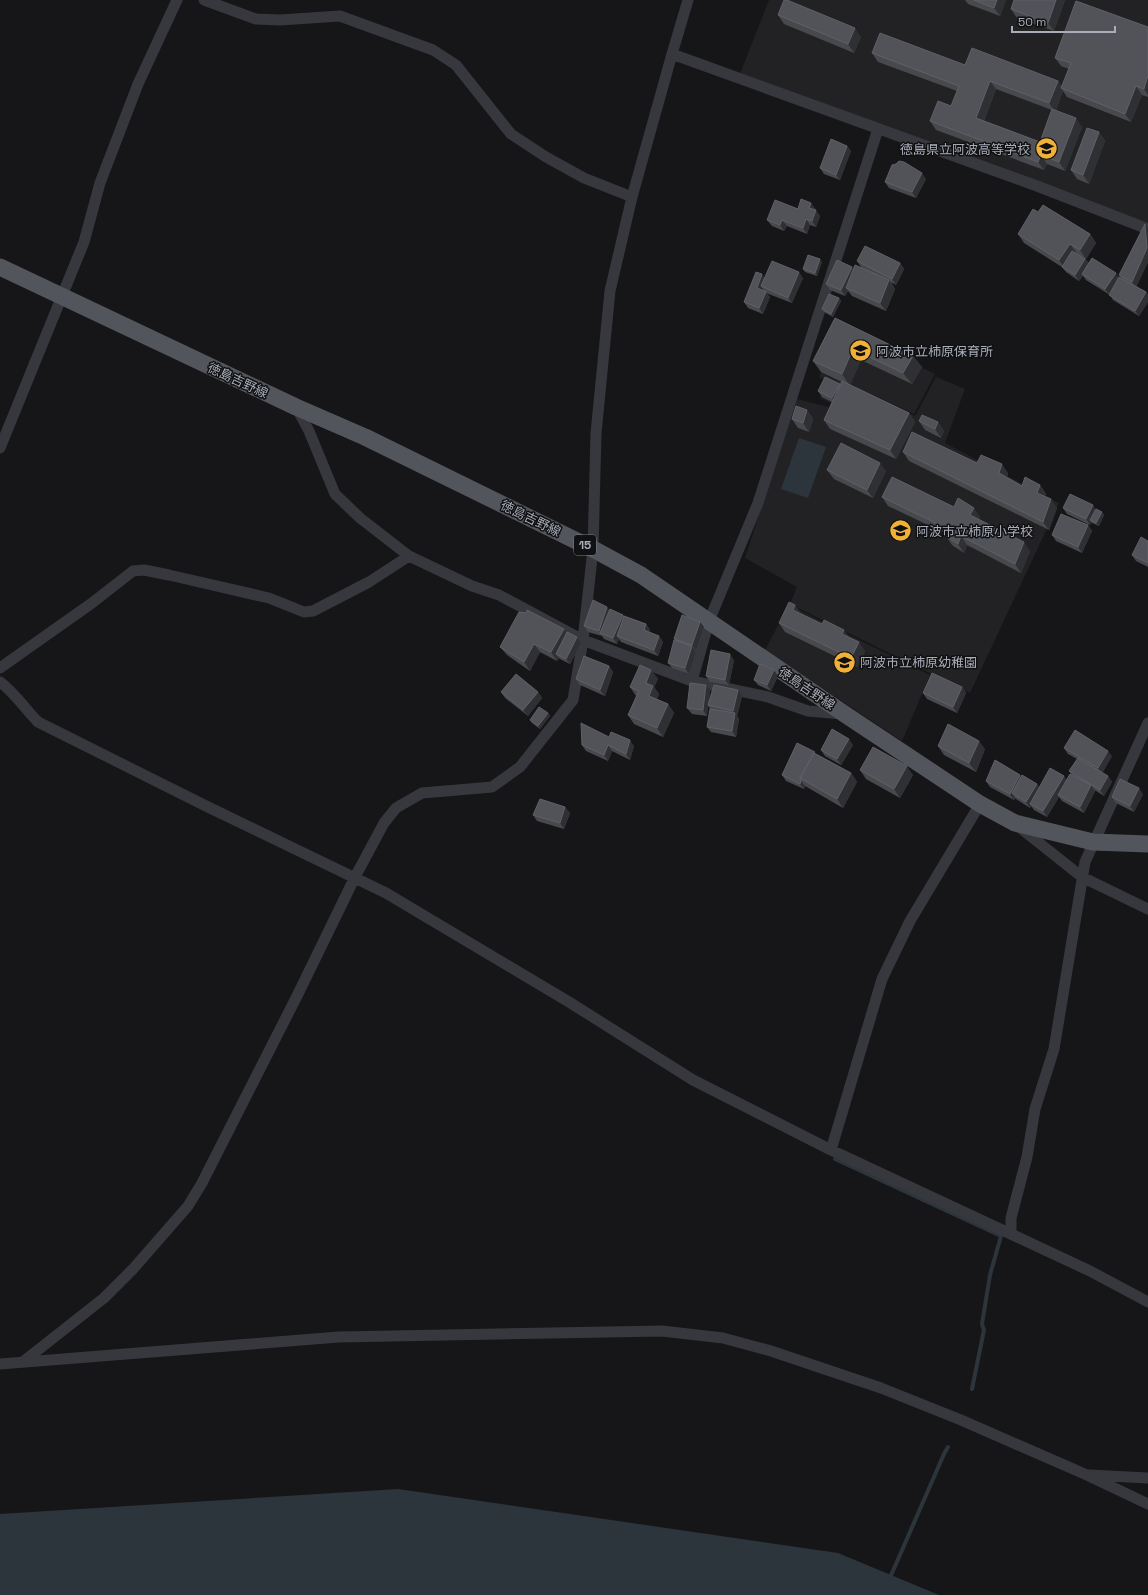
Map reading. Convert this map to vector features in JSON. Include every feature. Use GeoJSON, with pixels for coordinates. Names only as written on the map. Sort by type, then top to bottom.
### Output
{"type":"FeatureCollection","features":[{"type":"Feature","properties":{"kind":"main road","name":"徳島吉野線"},"geometry":{"type":"LineString","coordinates":[[0,267],[296,407],[365,437],[593,549],[641,575],[846,715],[980,804],[1015,823],[1093,842],[1148,844]]}},
{"type":"Feature","properties":{"kind":"street"},"geometry":{"type":"LineString","coordinates":[[0,448],[84,242],[100,183],[138,84],[177,0]]}},
{"type":"Feature","properties":{"kind":"street"},"geometry":{"type":"LineString","coordinates":[[204,0],[256,19],[280,20],[340,16],[433,50],[456,65],[510,134],[546,157],[584,178],[632,196]]}},
{"type":"Feature","properties":{"kind":"street"},"geometry":{"type":"LineString","coordinates":[[24,1361],[104,1298],[133,1269],[188,1206],[202,1183],[355,878],[384,823],[396,808],[422,793],[492,787],[520,767],[573,700],[583,640],[593,549],[596,433],[610,291],[632,196],[688,0]]}},
{"type":"Feature","properties":{"kind":"street"},"geometry":{"type":"LineString","coordinates":[[672,54],[1030,183],[1148,229]]}},
{"type":"Feature","properties":{"kind":"street"},"geometry":{"type":"LineString","coordinates":[[692,681],[709,621],[758,503],[878,129]]}},
{"type":"Feature","properties":{"kind":"street"},"geometry":{"type":"LineString","coordinates":[[296,407],[309,431],[335,494],[360,518],[409,556],[472,586],[499,595],[583,640],[692,681],[768,697],[808,711],[846,715]]}},
{"type":"Feature","properties":{"kind":"street"},"geometry":{"type":"LineString","coordinates":[[0,668],[92,603],[133,571],[144,570],[269,598],[304,612],[313,611],[369,582],[409,556]]}},
{"type":"Feature","properties":{"kind":"street"},"geometry":{"type":"LineString","coordinates":[[0,682],[8,688],[26,711],[38,722],[206,806],[386,893],[471,942],[693,1080],[831,1150],[1090,1271],[1148,1302]]}},
{"type":"Feature","properties":{"kind":"street"},"geometry":{"type":"LineString","coordinates":[[1011,1233],[1011,1218],[1027,1156],[1035,1109],[1054,1049],[1085,862],[1148,723]]}},
{"type":"Feature","properties":{"kind":"street"},"geometry":{"type":"LineString","coordinates":[[831,1150],[882,980],[910,921],[980,804]]}},
{"type":"Feature","properties":{"kind":"street"},"geometry":{"type":"LineString","coordinates":[[1015,823],[1082,877],[1148,909]]}},
{"type":"Feature","properties":{"kind":"street"},"geometry":{"type":"LineString","coordinates":[[0,1364],[339,1336],[662,1331],[723,1338],[771,1351],[881,1388],[961,1420],[1088,1475],[1148,1504]]}},
{"type":"Feature","properties":{"kind":"street"},"geometry":{"type":"LineString","coordinates":[[1088,1475],[1148,1478]]}},
{"type":"Feature","properties":{"kind":"shaded area","name":"徳島県立阿波高等学校"},"geometry":{"type":"Polygon","coordinates":[[[769,0],[1148,0],[1148,223],[740,74],[769,0]]]}},
{"type":"Feature","properties":{"kind":"shaded area","name":"阿波市立柿原保育所"},"geometry":{"type":"Polygon","coordinates":[[[841,328],[935,374],[914,414],[851,385],[837,406],[820,398],[827,382],[819,377],[841,328]]]}},
{"type":"Feature","properties":{"kind":"shaded area","name":"阿波市立柿原小学校"},"geometry":{"type":"Polygon","coordinates":[[[936,377],[965,389],[945,443],[1059,503],[970,693],[790,604],[797,587],[745,558],[797,399],[836,409],[852,387],[915,416],[936,377]]]}},
{"type":"Feature","properties":{"kind":"shaded area"},"geometry":{"type":"Polygon","coordinates":[[[799,438],[826,447],[808,498],[781,489],[799,438]]]}},
{"type":"Feature","properties":{"kind":"shaded area","name":"阿波市立柿原幼稚園"},"geometry":{"type":"Polygon","coordinates":[[[789,605],[930,675],[902,741],[765,650],[789,605]]]}},
{"type":"Feature","properties":{"kind":"shaded area"},"geometry":{"type":"Polygon","coordinates":[[[398,1489],[838,1553],[939,1595],[0,1595],[0,1514],[398,1489]]]}},
{"type":"Feature","properties":{"kind":"building"},"geometry":{"type":"Polygon","coordinates":[[[784,0],[855,28],[848,44],[778,15],[784,0]]]}},
{"type":"Feature","properties":{"kind":"building"},"geometry":{"type":"Polygon","coordinates":[[[974,0],[997,0],[994,8],[974,0]]]}},
{"type":"Feature","properties":{"kind":"building"},"geometry":{"type":"Polygon","coordinates":[[[1014,0],[1056,0],[1048,23],[1011,9],[1014,0]]]}},
{"type":"Feature","properties":{"kind":"building"},"geometry":{"type":"Polygon","coordinates":[[[1076,1],[1148,27],[1148,75],[1144,89],[1136,86],[1125,114],[1061,88],[1071,63],[1055,58],[1076,1]]]}},
{"type":"Feature","properties":{"kind":"building"},"geometry":{"type":"Polygon","coordinates":[[[880,33],[965,65],[972,48],[1058,81],[1049,103],[990,81],[976,118],[1040,142],[1052,109],[1076,118],[1059,162],[1041,155],[1038,162],[930,121],[938,101],[951,106],[959,86],[872,53],[880,33]]]}},
{"type":"Feature","properties":{"kind":"building"},"geometry":{"type":"Polygon","coordinates":[[[1087,128],[1099,132],[1083,175],[1071,170],[1087,128]]]}},
{"type":"Feature","properties":{"kind":"building"},"geometry":{"type":"Polygon","coordinates":[[[831,139],[847,146],[836,175],[820,168],[831,139]]]}},
{"type":"Feature","properties":{"kind":"building"},"geometry":{"type":"Polygon","coordinates":[[[899,161],[904,162],[922,173],[912,192],[885,182],[892,165],[899,161]]]}},
{"type":"Feature","properties":{"kind":"building"},"geometry":{"type":"Polygon","coordinates":[[[801,199],[811,203],[809,208],[816,210],[812,221],[806,219],[803,228],[782,220],[780,225],[767,220],[775,200],[798,209],[801,199]]]}},
{"type":"Feature","properties":{"kind":"building"},"geometry":{"type":"Polygon","coordinates":[[[1043,205],[1090,234],[1080,250],[1070,244],[1059,260],[1018,234],[1033,209],[1038,212],[1043,205]]]}},
{"type":"Feature","properties":{"kind":"building"},"geometry":{"type":"Polygon","coordinates":[[[1145,224],[1147,248],[1132,282],[1119,275],[1145,224]]]}},
{"type":"Feature","properties":{"kind":"building"},"geometry":{"type":"Polygon","coordinates":[[[865,246],[900,263],[892,279],[857,261],[865,246]]]}},
{"type":"Feature","properties":{"kind":"building"},"geometry":{"type":"Polygon","coordinates":[[[1072,251],[1085,259],[1075,275],[1062,267],[1072,251]]]}},
{"type":"Feature","properties":{"kind":"building"},"geometry":{"type":"Polygon","coordinates":[[[808,255],[820,259],[815,273],[803,269],[808,255]]]}},
{"type":"Feature","properties":{"kind":"building"},"geometry":{"type":"Polygon","coordinates":[[[1092,258],[1116,273],[1105,289],[1082,274],[1092,258]]]}},
{"type":"Feature","properties":{"kind":"building"},"geometry":{"type":"Polygon","coordinates":[[[837,260],[852,267],[841,290],[826,284],[837,260]]]}},
{"type":"Feature","properties":{"kind":"building"},"geometry":{"type":"Polygon","coordinates":[[[772,261],[799,272],[788,298],[761,286],[772,261]]]}},
{"type":"Feature","properties":{"kind":"building"},"geometry":{"type":"Polygon","coordinates":[[[855,265],[889,280],[880,303],[846,288],[855,265]]]}},
{"type":"Feature","properties":{"kind":"building"},"geometry":{"type":"Polygon","coordinates":[[[756,272],[762,274],[757,288],[766,292],[759,308],[744,302],[756,272]]]}},
{"type":"Feature","properties":{"kind":"building"},"geometry":{"type":"Polygon","coordinates":[[[1119,277],[1146,292],[1135,311],[1109,295],[1119,277]]]}},
{"type":"Feature","properties":{"kind":"building"},"geometry":{"type":"Polygon","coordinates":[[[829,294],[839,298],[831,314],[822,309],[829,294]]]}},
{"type":"Feature","properties":{"kind":"building"},"geometry":{"type":"Polygon","coordinates":[[[835,318],[913,356],[903,373],[853,349],[842,374],[813,361],[835,318]]]}},
{"type":"Feature","properties":{"kind":"building"},"geometry":{"type":"Polygon","coordinates":[[[825,377],[840,384],[832,398],[818,391],[825,377]]]}},
{"type":"Feature","properties":{"kind":"building"},"geometry":{"type":"Polygon","coordinates":[[[842,381],[909,413],[890,450],[824,420],[842,381]]]}},
{"type":"Feature","properties":{"kind":"building"},"geometry":{"type":"Polygon","coordinates":[[[796,406],[807,410],[803,423],[792,419],[796,406]]]}},
{"type":"Feature","properties":{"kind":"building"},"geometry":{"type":"Polygon","coordinates":[[[922,415],[938,422],[935,429],[919,421],[922,415]]]}},
{"type":"Feature","properties":{"kind":"building"},"geometry":{"type":"Polygon","coordinates":[[[912,432],[977,463],[981,455],[1002,464],[999,473],[1022,486],[1025,477],[1040,485],[1037,493],[1051,499],[1043,522],[903,452],[912,432]]]}},
{"type":"Feature","properties":{"kind":"building"},"geometry":{"type":"Polygon","coordinates":[[[841,443],[880,463],[867,490],[827,470],[841,443]]]}},
{"type":"Feature","properties":{"kind":"building"},"geometry":{"type":"Polygon","coordinates":[[[892,477],[954,507],[958,498],[974,508],[970,515],[1024,542],[1015,564],[961,536],[958,544],[946,536],[948,529],[882,497],[892,477]]]}},
{"type":"Feature","properties":{"kind":"building"},"geometry":{"type":"Polygon","coordinates":[[[1070,494],[1093,505],[1086,519],[1063,508],[1070,494]]]}},
{"type":"Feature","properties":{"kind":"building"},"geometry":{"type":"Polygon","coordinates":[[[1096,509],[1102,512],[1096,523],[1090,520],[1096,509]]]}},
{"type":"Feature","properties":{"kind":"building"},"geometry":{"type":"Polygon","coordinates":[[[1061,514],[1088,525],[1078,547],[1052,535],[1061,514]]]}},
{"type":"Feature","properties":{"kind":"building"},"geometry":{"type":"Polygon","coordinates":[[[1141,537],[1148,541],[1148,563],[1132,555],[1141,537]]]}},
{"type":"Feature","properties":{"kind":"building"},"geometry":{"type":"Polygon","coordinates":[[[593,600],[607,607],[599,631],[584,626],[593,600]]]}},
{"type":"Feature","properties":{"kind":"building"},"geometry":{"type":"Polygon","coordinates":[[[789,602],[795,605],[793,610],[822,624],[824,620],[844,630],[842,634],[859,642],[851,658],[779,623],[789,602]]]}},
{"type":"Feature","properties":{"kind":"building"},"geometry":{"type":"Polygon","coordinates":[[[610,609],[623,615],[613,638],[600,633],[610,609]]]}},
{"type":"Feature","properties":{"kind":"building"},"geometry":{"type":"Polygon","coordinates":[[[527,610],[564,629],[551,652],[534,644],[524,662],[500,647],[519,612],[526,613],[527,610]]]}},
{"type":"Feature","properties":{"kind":"building"},"geometry":{"type":"Polygon","coordinates":[[[682,615],[700,622],[692,645],[674,639],[682,615]]]}},
{"type":"Feature","properties":{"kind":"building"},"geometry":{"type":"Polygon","coordinates":[[[624,616],[646,624],[644,630],[659,636],[654,650],[617,636],[624,616]]]}},
{"type":"Feature","properties":{"kind":"building"},"geometry":{"type":"Polygon","coordinates":[[[567,632],[577,637],[566,659],[556,654],[567,632]]]}},
{"type":"Feature","properties":{"kind":"building"},"geometry":{"type":"Polygon","coordinates":[[[674,640],[692,646],[685,668],[668,663],[674,640]]]}},
{"type":"Feature","properties":{"kind":"building"},"geometry":{"type":"Polygon","coordinates":[[[711,650],[730,654],[725,680],[706,676],[711,650]]]}},
{"type":"Feature","properties":{"kind":"building"},"geometry":{"type":"Polygon","coordinates":[[[584,656],[609,666],[600,690],[576,679],[584,656]]]}},
{"type":"Feature","properties":{"kind":"building"},"geometry":{"type":"Polygon","coordinates":[[[760,664],[774,670],[767,685],[754,680],[760,664]]]}},
{"type":"Feature","properties":{"kind":"building"},"geometry":{"type":"Polygon","coordinates":[[[640,665],[651,670],[646,683],[653,686],[649,696],[668,704],[657,728],[628,715],[639,691],[630,687],[640,665]]]}},
{"type":"Feature","properties":{"kind":"building"},"geometry":{"type":"Polygon","coordinates":[[[932,673],[962,687],[953,707],[923,693],[932,673]]]}},
{"type":"Feature","properties":{"kind":"building"},"geometry":{"type":"Polygon","coordinates":[[[516,674],[538,692],[523,710],[501,692],[516,674]]]}},
{"type":"Feature","properties":{"kind":"building"},"geometry":{"type":"Polygon","coordinates":[[[690,683],[706,685],[703,710],[687,708],[690,683]]]}},
{"type":"Feature","properties":{"kind":"building"},"geometry":{"type":"Polygon","coordinates":[[[714,685],[738,690],[733,711],[708,705],[714,685]]]}},
{"type":"Feature","properties":{"kind":"building"},"geometry":{"type":"Polygon","coordinates":[[[539,707],[548,713],[538,726],[530,720],[539,707]]]}},
{"type":"Feature","properties":{"kind":"building"},"geometry":{"type":"Polygon","coordinates":[[[710,709],[735,713],[732,731],[707,727],[710,709]]]}},
{"type":"Feature","properties":{"kind":"building"},"geometry":{"type":"Polygon","coordinates":[[[581,723],[609,737],[611,732],[630,740],[626,754],[608,745],[604,755],[582,745],[581,723]]]}},
{"type":"Feature","properties":{"kind":"building"},"geometry":{"type":"Polygon","coordinates":[[[948,724],[979,741],[969,763],[938,746],[948,724]]]}},
{"type":"Feature","properties":{"kind":"building"},"geometry":{"type":"Polygon","coordinates":[[[832,729],[849,739],[837,759],[821,750],[832,729]]]}},
{"type":"Feature","properties":{"kind":"building"},"geometry":{"type":"Polygon","coordinates":[[[1075,730],[1108,751],[1098,768],[1064,748],[1075,730]]]}},
{"type":"Feature","properties":{"kind":"building"},"geometry":{"type":"Polygon","coordinates":[[[797,743],[815,752],[800,778],[800,784],[782,775],[797,743]]]}},
{"type":"Feature","properties":{"kind":"building"},"geometry":{"type":"Polygon","coordinates":[[[873,747],[907,766],[894,789],[860,770],[873,747]]]}},
{"type":"Feature","properties":{"kind":"building"},"geometry":{"type":"Polygon","coordinates":[[[814,753],[851,773],[837,799],[800,778],[814,753]]]}},
{"type":"Feature","properties":{"kind":"building"},"geometry":{"type":"Polygon","coordinates":[[[1078,758],[1108,776],[1100,790],[1069,771],[1078,758]]]}},
{"type":"Feature","properties":{"kind":"building"},"geometry":{"type":"Polygon","coordinates":[[[995,760],[1020,775],[1010,794],[986,781],[995,760]]]}},
{"type":"Feature","properties":{"kind":"building"},"geometry":{"type":"Polygon","coordinates":[[[1050,768],[1064,776],[1043,811],[1030,804],[1050,768]]]}},
{"type":"Feature","properties":{"kind":"building"},"geometry":{"type":"Polygon","coordinates":[[[1070,774],[1091,785],[1080,807],[1058,795],[1070,774]]]}},
{"type":"Feature","properties":{"kind":"building"},"geometry":{"type":"Polygon","coordinates":[[[1022,775],[1037,784],[1026,802],[1012,793],[1022,775]]]}},
{"type":"Feature","properties":{"kind":"building"},"geometry":{"type":"Polygon","coordinates":[[[1120,779],[1139,788],[1130,806],[1112,797],[1120,779]]]}},
{"type":"Feature","properties":{"kind":"building"},"geometry":{"type":"Polygon","coordinates":[[[540,799],[565,807],[560,823],[533,815],[540,799]]]}},
{"type":"Feature","properties":{"kind":"waterway"},"geometry":{"type":"LineString","coordinates":[[835,1159],[1001,1236],[990,1275],[982,1324],[984,1330],[972,1389]]}},
{"type":"Feature","properties":{"kind":"waterway"},"geometry":{"type":"LineString","coordinates":[[889,1580],[948,1447]]}},
{"type":"Feature","properties":{"kind":"place","name":"徳島県立阿波高等学校"},"geometry":{"type":"Point","coordinates":[1046,149]}},
{"type":"Feature","properties":{"kind":"place","name":"阿波市立柿原保育所"},"geometry":{"type":"Point","coordinates":[860,351]}},
{"type":"Feature","properties":{"kind":"place","name":"阿波市立柿原小学校"},"geometry":{"type":"Point","coordinates":[900,531]}},
{"type":"Feature","properties":{"kind":"place","name":"阿波市立柿原幼稚園"},"geometry":{"type":"Point","coordinates":[844,662]}}]}
